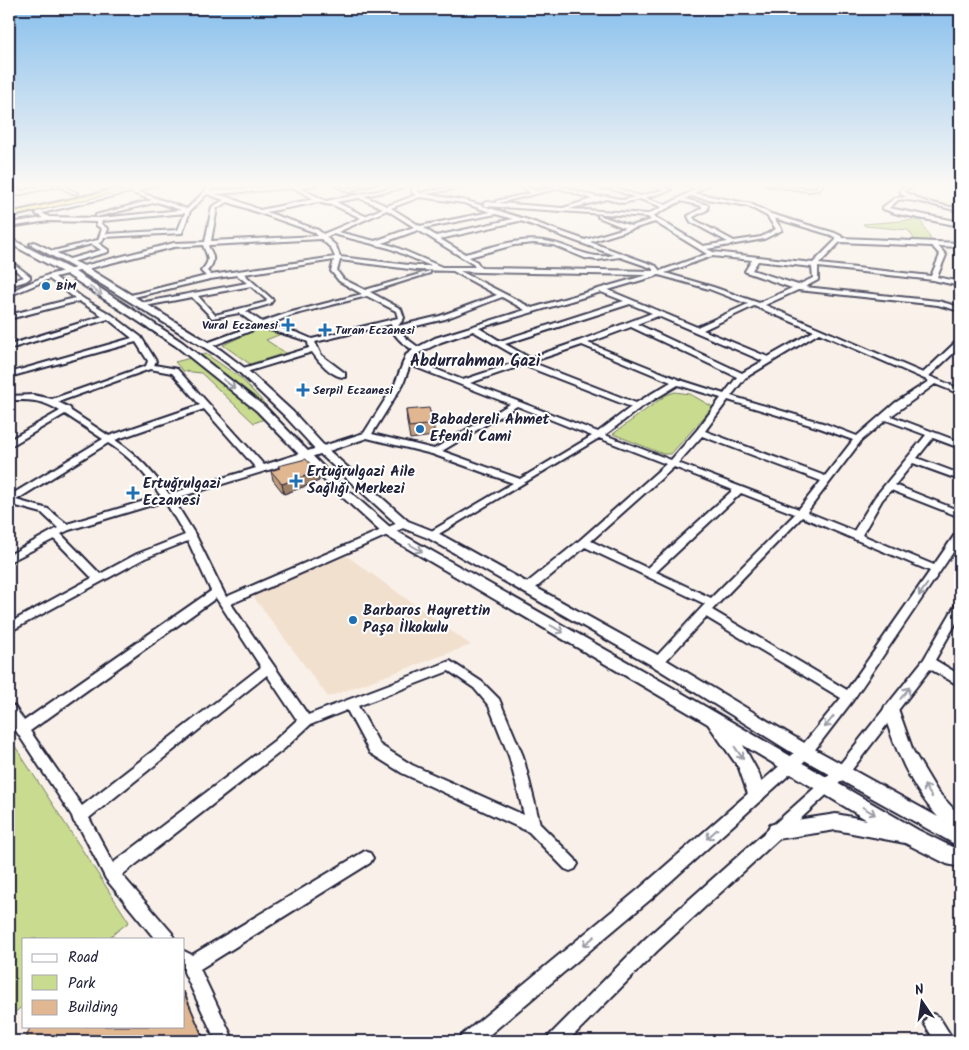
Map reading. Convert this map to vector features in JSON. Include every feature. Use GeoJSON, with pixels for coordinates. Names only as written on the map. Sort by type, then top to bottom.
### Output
{"type":"FeatureCollection","features":[{"type":"Feature","properties":{"kind":"street"},"geometry":{"type":"LineString","coordinates":[[11,233],[52,252],[68,266],[179,344],[261,409],[308,455],[329,479],[387,531],[710,716],[911,836],[954,858],[960,858]]}},
{"type":"Feature","properties":{"kind":"street"},"geometry":{"type":"LineString","coordinates":[[52,252],[100,241],[103,233]]}},
{"type":"Feature","properties":{"kind":"street"},"geometry":{"type":"LineString","coordinates":[[101,236],[160,233]]}},
{"type":"Feature","properties":{"kind":"street"},"geometry":{"type":"LineString","coordinates":[[174,244],[180,233]]}},
{"type":"Feature","properties":{"kind":"street"},"geometry":{"type":"LineString","coordinates":[[210,233],[205,246],[211,254],[211,262],[204,271],[210,277]]}},
{"type":"Feature","properties":{"kind":"street"},"geometry":{"type":"LineString","coordinates":[[318,233],[334,247],[338,258],[334,272],[341,280],[399,310],[401,316],[396,325]]}},
{"type":"Feature","properties":{"kind":"street"},"geometry":{"type":"LineString","coordinates":[[83,269],[174,244],[322,237],[330,233]]}},
{"type":"Feature","properties":{"kind":"street"},"geometry":{"type":"LineString","coordinates":[[336,233],[376,243],[418,257],[443,269]]}},
{"type":"Feature","properties":{"kind":"street"},"geometry":{"type":"LineString","coordinates":[[376,243],[404,233]]}},
{"type":"Feature","properties":{"kind":"street"},"geometry":{"type":"LineString","coordinates":[[426,233],[464,256],[475,264],[479,270]]}},
{"type":"Feature","properties":{"kind":"street"},"geometry":{"type":"LineString","coordinates":[[435,238],[458,233]]}},
{"type":"Feature","properties":{"kind":"street"},"geometry":{"type":"LineString","coordinates":[[560,233],[654,267],[659,273]]}},
{"type":"Feature","properties":{"kind":"street"},"geometry":{"type":"LineString","coordinates":[[585,242],[615,233]]}},
{"type":"Feature","properties":{"kind":"street"},"geometry":{"type":"LineString","coordinates":[[677,233],[712,254],[933,278],[960,284]]}},
{"type":"Feature","properties":{"kind":"street"},"geometry":{"type":"LineString","coordinates":[[715,233],[734,243]]}},
{"type":"Feature","properties":{"kind":"street"},"geometry":{"type":"LineString","coordinates":[[702,248],[762,238],[774,233]]}},
{"type":"Feature","properties":{"kind":"street"},"geometry":{"type":"LineString","coordinates":[[828,233],[839,237],[839,240]]}},
{"type":"Feature","properties":{"kind":"street"},"geometry":{"type":"LineString","coordinates":[[9,240],[68,266],[83,269],[207,346],[243,371],[289,414],[322,450],[404,524],[432,535],[658,662],[805,752],[960,839]]}},
{"type":"Feature","properties":{"kind":"street"},"geometry":{"type":"LineString","coordinates":[[698,330],[816,280],[815,265],[839,240],[960,245]]}},
{"type":"Feature","properties":{"kind":"street"},"geometry":{"type":"LineString","coordinates":[[464,256],[540,241],[594,259],[605,260],[621,256]]}},
{"type":"Feature","properties":{"kind":"street"},"geometry":{"type":"LineString","coordinates":[[9,294],[106,250],[94,243]]}},
{"type":"Feature","properties":{"kind":"street"},"geometry":{"type":"LineString","coordinates":[[933,278],[943,255],[934,244]]}},
{"type":"Feature","properties":{"kind":"street"},"geometry":{"type":"LineString","coordinates":[[367,435],[399,384],[410,355],[418,350],[438,340],[473,328],[659,273],[712,254]]}},
{"type":"Feature","properties":{"kind":"street"},"geometry":{"type":"LineString","coordinates":[[126,297],[210,277],[338,258],[417,268],[453,270],[659,273],[758,304],[960,392]]}},
{"type":"Feature","properties":{"kind":"street"},"geometry":{"type":"LineString","coordinates":[[756,259],[748,271],[800,288],[938,303],[960,309]]}},
{"type":"Feature","properties":{"kind":"street"},"geometry":{"type":"LineString","coordinates":[[9,263],[28,277],[9,284]]}},
{"type":"Feature","properties":{"kind":"street"},"geometry":{"type":"LineString","coordinates":[[207,346],[290,314],[366,293],[420,274],[443,269]]}},
{"type":"Feature","properties":{"kind":"street"},"geometry":{"type":"LineString","coordinates":[[453,270],[531,310]]}},
{"type":"Feature","properties":{"kind":"street"},"geometry":{"type":"LineString","coordinates":[[194,295],[214,317],[268,303],[270,300],[239,272]]}},
{"type":"Feature","properties":{"kind":"street"},"geometry":{"type":"LineString","coordinates":[[50,276],[80,298],[110,316],[138,339],[144,345],[152,361],[149,367]]}},
{"type":"Feature","properties":{"kind":"street"},"geometry":{"type":"LineString","coordinates":[[140,305],[252,284]]}},
{"type":"Feature","properties":{"kind":"street"},"geometry":{"type":"LineString","coordinates":[[600,289],[768,360]]}},
{"type":"Feature","properties":{"kind":"street"},"geometry":{"type":"LineString","coordinates":[[243,371],[381,322],[408,327],[464,310],[491,298],[503,296]]}},
{"type":"Feature","properties":{"kind":"street"},"geometry":{"type":"LineString","coordinates":[[9,317],[80,298]]}},
{"type":"Feature","properties":{"kind":"street"},"geometry":{"type":"LineString","coordinates":[[500,343],[629,302]]}},
{"type":"Feature","properties":{"kind":"street"},"geometry":{"type":"LineString","coordinates":[[240,310],[261,325],[278,331],[296,334],[312,346],[342,375]]}},
{"type":"Feature","properties":{"kind":"street"},"geometry":{"type":"LineString","coordinates":[[461,383],[582,342],[657,314]]}},
{"type":"Feature","properties":{"kind":"street"},"geometry":{"type":"LineString","coordinates":[[9,347],[110,316]]}},
{"type":"Feature","properties":{"kind":"street"},"geometry":{"type":"LineString","coordinates":[[631,324],[742,376]]}},
{"type":"Feature","properties":{"kind":"street"},"geometry":{"type":"LineString","coordinates":[[396,325],[408,344],[418,350]]}},
{"type":"Feature","properties":{"kind":"street"},"geometry":{"type":"LineString","coordinates":[[473,328],[500,343],[526,361],[561,378],[638,406]]}},
{"type":"Feature","properties":{"kind":"street"},"geometry":{"type":"LineString","coordinates":[[527,589],[584,542],[673,463],[700,432],[742,376],[818,330]]}},
{"type":"Feature","properties":{"kind":"street"},"geometry":{"type":"LineString","coordinates":[[9,366],[12,374],[138,339]]}},
{"type":"Feature","properties":{"kind":"street"},"geometry":{"type":"LineString","coordinates":[[582,342],[677,382],[823,426],[858,439]]}},
{"type":"Feature","properties":{"kind":"street"},"geometry":{"type":"LineString","coordinates":[[924,376],[960,343]]}},
{"type":"Feature","properties":{"kind":"street"},"geometry":{"type":"LineString","coordinates":[[408,362],[857,535],[937,570]]}},
{"type":"Feature","properties":{"kind":"street"},"geometry":{"type":"LineString","coordinates":[[52,402],[149,367],[174,371],[262,469]]}},
{"type":"Feature","properties":{"kind":"street"},"geometry":{"type":"LineString","coordinates":[[658,662],[708,607],[800,513],[858,439],[884,416],[934,381]]}},
{"type":"Feature","properties":{"kind":"street"},"geometry":{"type":"LineString","coordinates":[[432,535],[599,435],[638,406],[677,382]]}},
{"type":"Feature","properties":{"kind":"street"},"geometry":{"type":"LineString","coordinates":[[9,398],[33,396],[52,402],[67,410],[128,452],[143,466],[168,498],[190,536],[217,592],[305,721]]}},
{"type":"Feature","properties":{"kind":"street"},"geometry":{"type":"LineString","coordinates":[[435,452],[515,404]]}},
{"type":"Feature","properties":{"kind":"street"},"geometry":{"type":"LineString","coordinates":[[9,500],[109,439],[206,406]]}},
{"type":"Feature","properties":{"kind":"street"},"geometry":{"type":"LineString","coordinates":[[9,444],[67,410]]}},
{"type":"Feature","properties":{"kind":"street"},"geometry":{"type":"LineString","coordinates":[[884,416],[960,446]]}},
{"type":"Feature","properties":{"kind":"street"},"geometry":{"type":"LineString","coordinates":[[700,432],[826,480]]}},
{"type":"Feature","properties":{"kind":"street"},"geometry":{"type":"LineString","coordinates":[[857,535],[878,499],[932,434]]}},
{"type":"Feature","properties":{"kind":"street"},"geometry":{"type":"LineString","coordinates":[[9,559],[65,528],[308,455],[367,435],[435,452],[521,482]]}},
{"type":"Feature","properties":{"kind":"street"},"geometry":{"type":"LineString","coordinates":[[911,460],[960,477]]}},
{"type":"Feature","properties":{"kind":"street"},"geometry":{"type":"LineString","coordinates":[[889,486],[960,514]]}},
{"type":"Feature","properties":{"kind":"street"},"geometry":{"type":"LineString","coordinates":[[648,574],[739,490]]}},
{"type":"Feature","properties":{"kind":"street"},"geometry":{"type":"LineString","coordinates":[[9,500],[45,511],[65,528]]}},
{"type":"Feature","properties":{"kind":"street"},"geometry":{"type":"LineString","coordinates":[[224,602],[404,524]]}},
{"type":"Feature","properties":{"kind":"street"},"geometry":{"type":"LineString","coordinates":[[55,534],[99,579]]}},
{"type":"Feature","properties":{"kind":"street"},"geometry":{"type":"LineString","coordinates":[[468,1041],[646,894],[805,752],[849,697],[960,535]]}},
{"type":"Feature","properties":{"kind":"street"},"geometry":{"type":"LineString","coordinates":[[9,628],[158,548],[190,536]]}},
{"type":"Feature","properties":{"kind":"street"},"geometry":{"type":"LineString","coordinates":[[584,542],[708,607],[849,697]]}},
{"type":"Feature","properties":{"kind":"street"},"geometry":{"type":"LineString","coordinates":[[23,729],[217,592]]}},
{"type":"Feature","properties":{"kind":"street"},"geometry":{"type":"LineString","coordinates":[[562,1039],[651,946],[842,772],[928,662],[960,606]]}},
{"type":"Feature","properties":{"kind":"street"},"geometry":{"type":"LineString","coordinates":[[928,662],[960,681]]}},
{"type":"Feature","properties":{"kind":"street"},"geometry":{"type":"LineString","coordinates":[[111,874],[279,745],[305,721],[450,666],[478,685],[494,703],[516,756],[534,827]]}},
{"type":"Feature","properties":{"kind":"street"},"geometry":{"type":"LineString","coordinates":[[80,818],[268,668]]}},
{"type":"Feature","properties":{"kind":"street"},"geometry":{"type":"LineString","coordinates":[[350,703],[375,749],[415,773],[534,827],[570,864]]}},
{"type":"Feature","properties":{"kind":"street"},"geometry":{"type":"LineString","coordinates":[[9,710],[86,825],[111,874],[165,938]]}},
{"type":"Feature","properties":{"kind":"street"},"geometry":{"type":"LineString","coordinates":[[891,711],[910,760],[931,796],[960,828]]}},
{"type":"Feature","properties":{"kind":"street"},"geometry":{"type":"LineString","coordinates":[[710,716],[741,754],[753,776],[756,795]]}},
{"type":"Feature","properties":{"kind":"street"},"geometry":{"type":"LineString","coordinates":[[777,831],[836,822],[911,836]]}},
{"type":"Feature","properties":{"kind":"street"},"geometry":{"type":"LineString","coordinates":[[226,1041],[187,963],[365,858]]}},
{"type":"Feature","properties":{"kind":"street"},"geometry":{"type":"LineString","coordinates":[[933,1023],[945,1041]]}},
{"type":"Feature","properties":{"kind":"shaded area","name":"Barbaros Hayrettin Paşa İlkokulu"},"geometry":{"type":"Polygon","coordinates":[[[347,556],[471,645],[328,697],[252,595],[347,556]]]}},
{"type":"Feature","properties":{"kind":"green space"},"geometry":{"type":"Polygon","coordinates":[[[910,233],[927,233],[932,242],[915,240],[910,233]]]}},
{"type":"Feature","properties":{"kind":"green space"},"geometry":{"type":"Polygon","coordinates":[[[262,327],[281,334],[266,340],[286,353],[250,364],[223,345],[262,327]]]}},
{"type":"Feature","properties":{"kind":"green space"},"geometry":{"type":"Polygon","coordinates":[[[206,354],[241,378],[275,415],[254,423],[201,373],[183,371],[175,362],[206,354]]]}},
{"type":"Feature","properties":{"kind":"green space"},"geometry":{"type":"Polygon","coordinates":[[[675,392],[690,394],[713,407],[671,454],[663,454],[613,434],[666,395],[675,392]]]}},
{"type":"Feature","properties":{"kind":"green space"},"geometry":{"type":"Polygon","coordinates":[[[9,737],[129,922],[108,938],[22,938],[22,1007],[9,1017],[9,737]]]}},
{"type":"Feature","properties":{"kind":"building"},"geometry":{"type":"Polygon","coordinates":[[[429,408],[434,424],[409,427],[406,410],[429,408]]]}},
{"type":"Feature","properties":{"kind":"building"},"geometry":{"type":"Polygon","coordinates":[[[306,459],[317,472],[282,484],[271,471],[280,468],[278,466],[306,459]]]}},
{"type":"Feature","properties":{"kind":"building"},"geometry":{"type":"Polygon","coordinates":[[[185,995],[204,1041],[26,1041],[30,1028],[185,1028],[185,995]]]}},
{"type":"Feature","properties":{"kind":"place","name":"BİM"},"geometry":{"type":"Point","coordinates":[46,286]}},
{"type":"Feature","properties":{"kind":"place","name":"Vural Eczanesi"},"geometry":{"type":"Point","coordinates":[288,325]}},
{"type":"Feature","properties":{"kind":"place","name":"Turan Eczanesi"},"geometry":{"type":"Point","coordinates":[325,330]}},
{"type":"Feature","properties":{"kind":"place","name":"Serpil Eczanesi"},"geometry":{"type":"Point","coordinates":[303,390]}},
{"type":"Feature","properties":{"kind":"place","name":"Babadereli Ahmet Efendi Cami"},"geometry":{"type":"Point","coordinates":[420,429]}},
{"type":"Feature","properties":{"kind":"place","name":"Ertuğrulgazi Aile Sağlığı Merkezi"},"geometry":{"type":"Point","coordinates":[296,481]}},
{"type":"Feature","properties":{"kind":"place","name":"Ertuğrulgazi Eczanesi"},"geometry":{"type":"Point","coordinates":[133,493]}},
{"type":"Feature","properties":{"kind":"place","name":"Barbaros Hayrettin Paşa İlkokulu"},"geometry":{"type":"Point","coordinates":[353,620]}},
{"type":"Feature","properties":{"kind":"district","name":"Abdurrahman Gazi"},"geometry":{"type":"Point","coordinates":[475,361]}}]}
